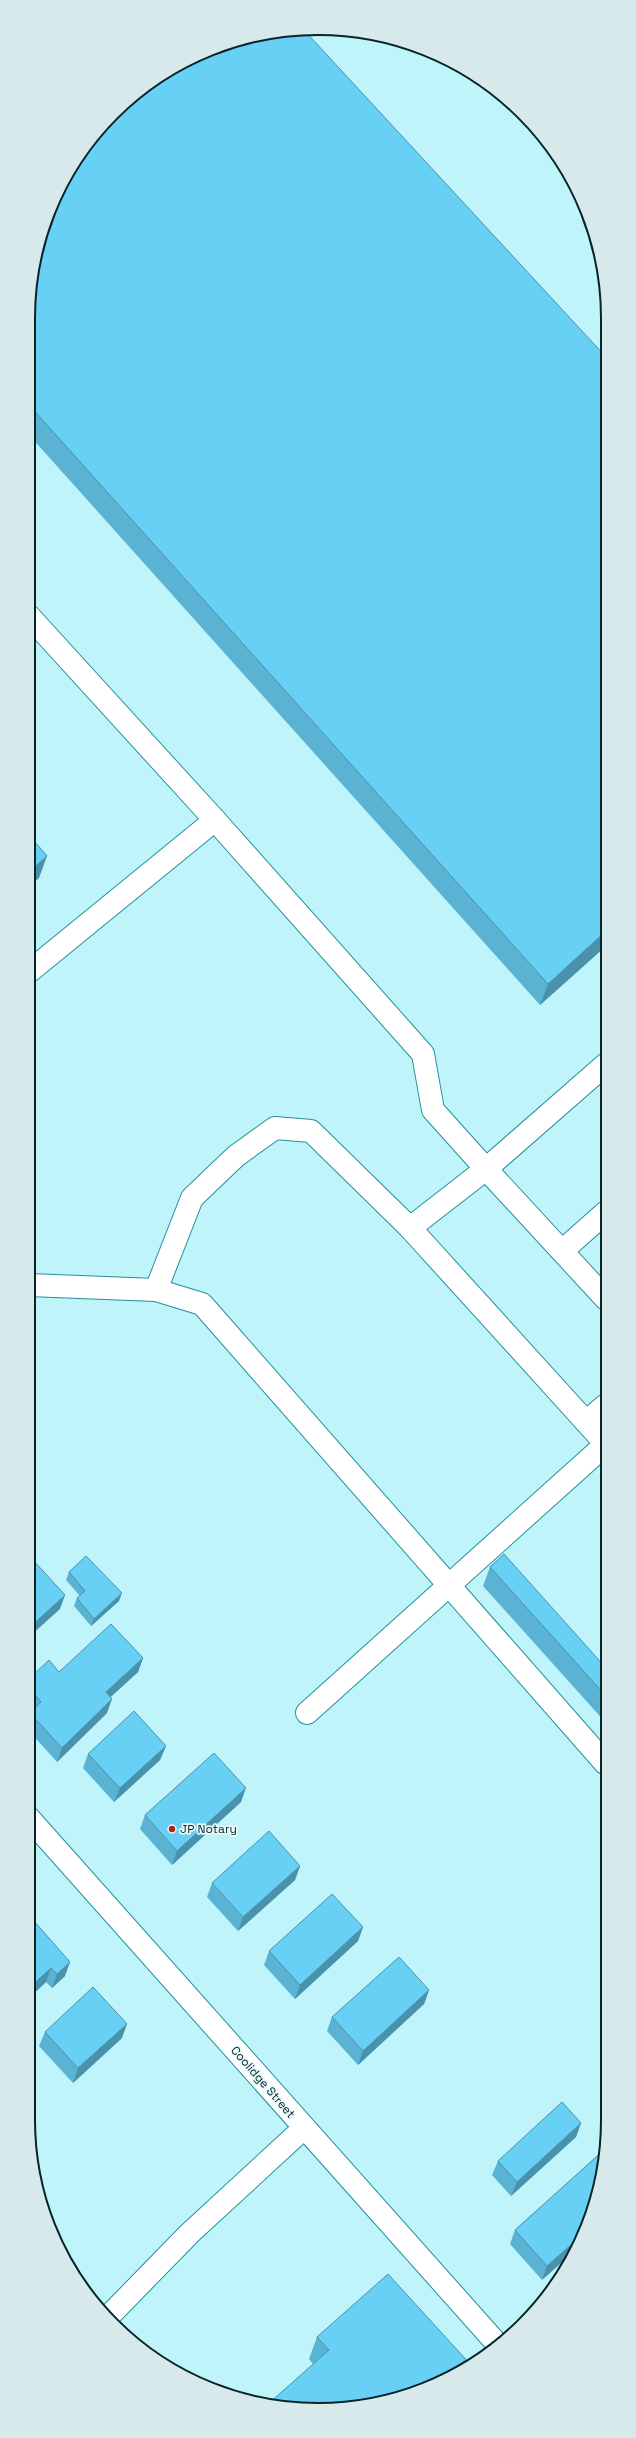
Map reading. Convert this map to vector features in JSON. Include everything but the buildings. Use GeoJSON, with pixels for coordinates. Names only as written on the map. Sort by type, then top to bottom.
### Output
{"type":"FeatureCollection","features":[{"type":"Feature","properties":{"kind":"street"},"geometry":{"type":"LineString","coordinates":[[35,622],[215,820],[423,1054],[433,1110],[601,1294]]}},
{"type":"Feature","properties":{"kind":"street"},"geometry":{"type":"LineString","coordinates":[[35,967],[215,820]]}},
{"type":"Feature","properties":{"kind":"street"},"geometry":{"type":"LineString","coordinates":[[410,1228],[486,1169],[601,1068]]}},
{"type":"Feature","properties":{"kind":"street"},"geometry":{"type":"LineString","coordinates":[[156,1290],[192,1198],[236,1156],[275,1128],[311,1131],[410,1228],[601,1438]]}},
{"type":"Feature","properties":{"kind":"street"},"geometry":{"type":"LineString","coordinates":[[562,1251],[601,1216]]}},
{"type":"Feature","properties":{"kind":"street"},"geometry":{"type":"LineString","coordinates":[[35,1285],[156,1290],[202,1304],[601,1757]]}},
{"type":"Feature","properties":{"kind":"street"},"geometry":{"type":"LineString","coordinates":[[586,1422],[601,1409]]}},
{"type":"Feature","properties":{"kind":"street"},"geometry":{"type":"LineString","coordinates":[[307,1713],[601,1448]]}},
{"type":"Feature","properties":{"kind":"street","name":"Coolidge Street"},"geometry":{"type":"LineString","coordinates":[[35,1825],[494,2342]]}},
{"type":"Feature","properties":{"kind":"street"},"geometry":{"type":"LineString","coordinates":[[111,2313],[190,2233],[304,2128]]}},
{"type":"Feature","properties":{"kind":"place","name":"JP Notary"},"geometry":{"type":"Point","coordinates":[172,1829]}}]}
